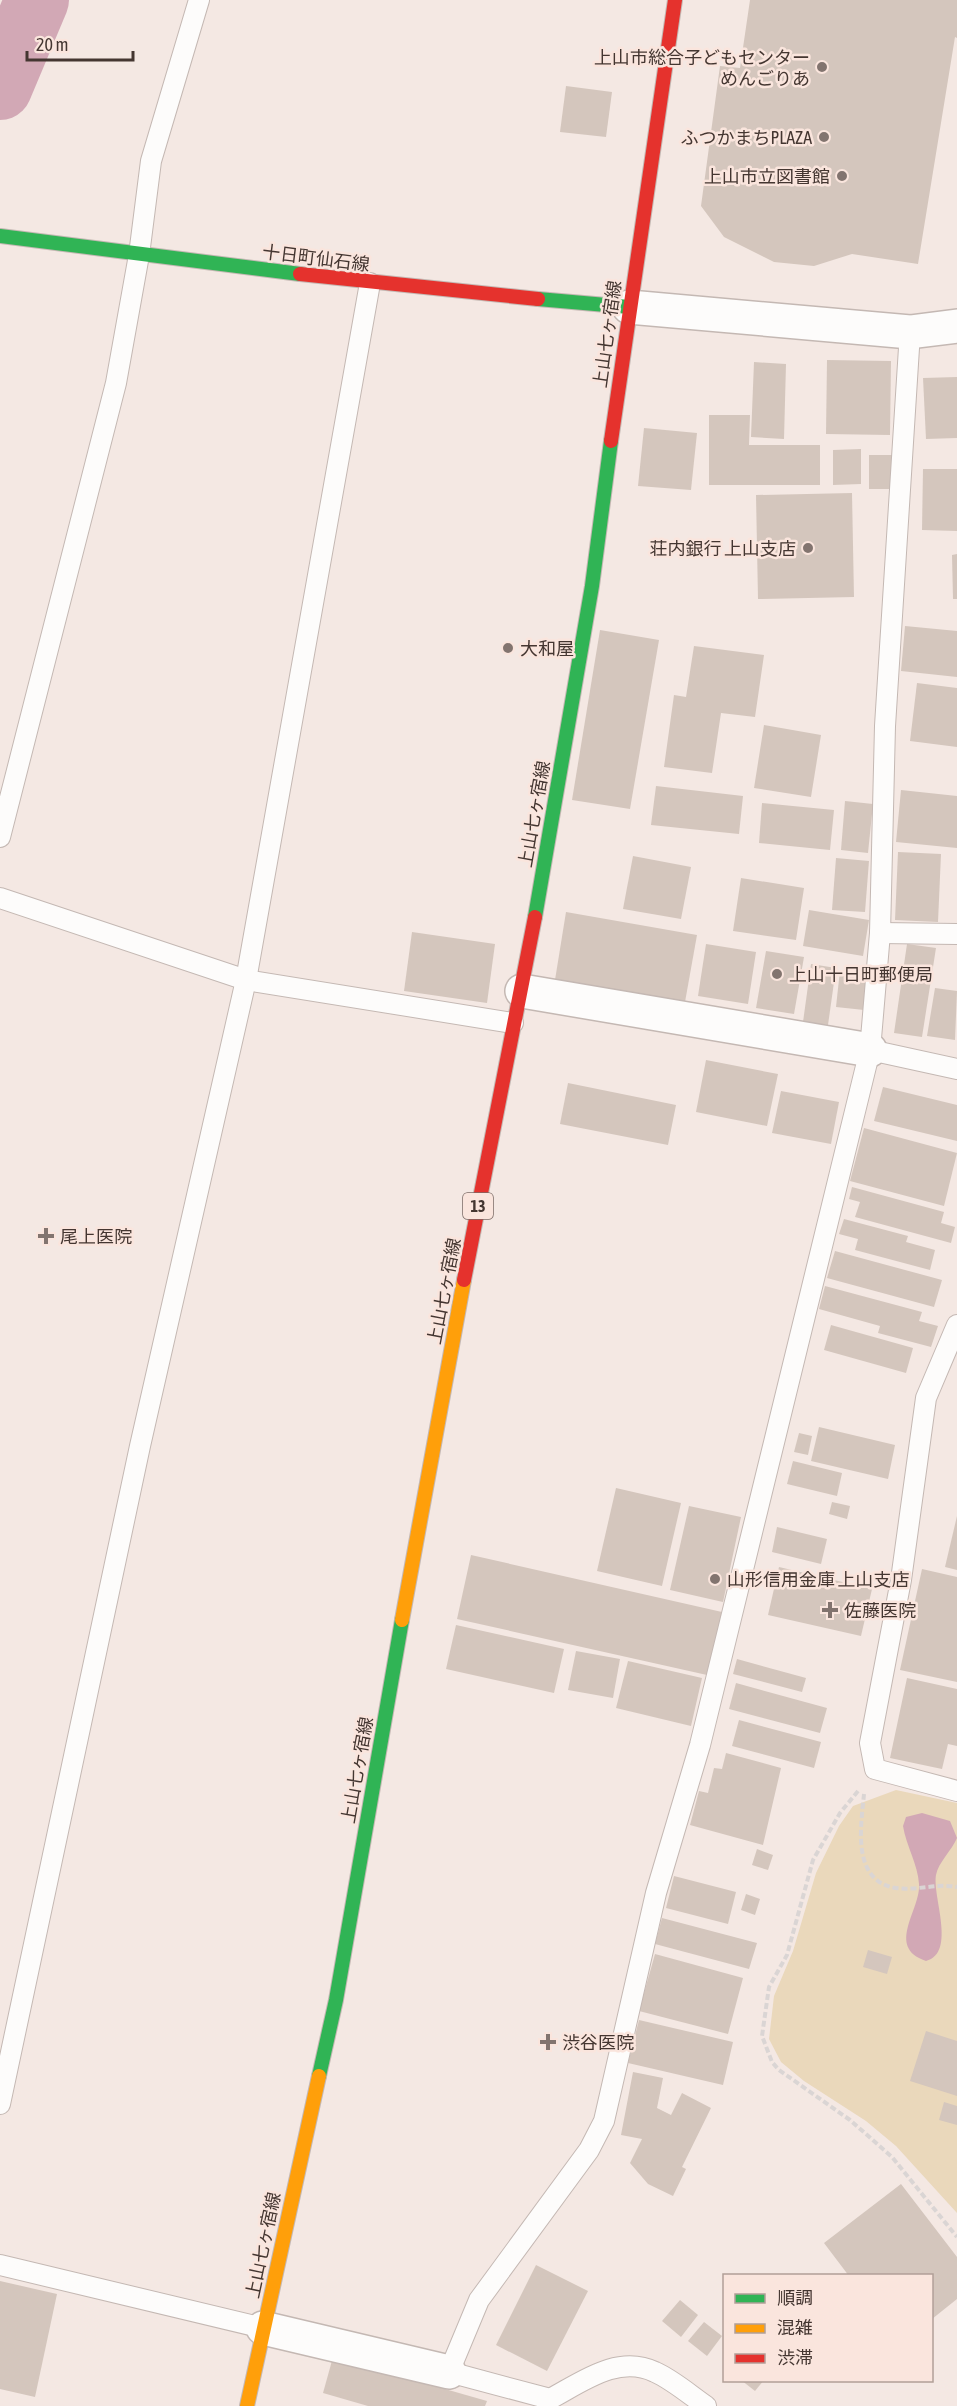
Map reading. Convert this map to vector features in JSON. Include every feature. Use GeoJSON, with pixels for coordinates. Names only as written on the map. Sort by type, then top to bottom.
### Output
{"type":"FeatureCollection","features":[{"type":"Feature","properties":{"kind":"main road","name":"上山七ヶ宿線"},"geometry":{"type":"LineString","coordinates":[[247,2406],[336,2000],[427,1477],[513,1023],[522,991],[592,586],[629,307],[675,0]]}},
{"type":"Feature","properties":{"kind":"main road","name":"十日町仙石線"},"geometry":{"type":"LineString","coordinates":[[0,236],[370,283],[629,307]]}},
{"type":"Feature","properties":{"kind":"street"},"geometry":{"type":"LineString","coordinates":[[629,307],[910,332],[957,326]]}},
{"type":"Feature","properties":{"kind":"street"},"geometry":{"type":"LineString","coordinates":[[522,991],[870,1050]]}},
{"type":"Feature","properties":{"kind":"street"},"geometry":{"type":"LineString","coordinates":[[263,2328],[449,2372]]}},
{"type":"Feature","properties":{"kind":"lane"},"geometry":{"type":"LineString","coordinates":[[0,837],[116,383],[139,255],[151,161],[199,0]]}},
{"type":"Feature","properties":{"kind":"lane"},"geometry":{"type":"LineString","coordinates":[[0,2104],[140,1446],[246,980],[370,283]]}},
{"type":"Feature","properties":{"kind":"lane"},"geometry":{"type":"LineString","coordinates":[[706,2406],[654,2371],[624,2364],[595,2374],[550,2399],[449,2372],[479,2301],[589,2150],[604,2121],[656,1893],[700,1745],[870,1050],[880,933],[885,726],[910,332]]}},
{"type":"Feature","properties":{"kind":"lane"},"geometry":{"type":"LineString","coordinates":[[0,898],[246,980],[513,1023]]}},
{"type":"Feature","properties":{"kind":"lane"},"geometry":{"type":"LineString","coordinates":[[880,933],[957,934]]}},
{"type":"Feature","properties":{"kind":"lane"},"geometry":{"type":"LineString","coordinates":[[870,1050],[957,1069]]}},
{"type":"Feature","properties":{"kind":"lane"},"geometry":{"type":"LineString","coordinates":[[957,1325],[926,1398],[901,1580],[870,1743],[870,1775],[957,1791]]}},
{"type":"Feature","properties":{"kind":"lane"},"geometry":{"type":"LineString","coordinates":[[0,2265],[263,2328]]}},
{"type":"Feature","properties":{"kind":"path"},"geometry":{"type":"LineString","coordinates":[[870,1775],[861,1857],[868,1870],[882,1883],[896,1888],[945,1885],[957,1887]]}},
{"type":"Feature","properties":{"kind":"path"},"geometry":{"type":"LineString","coordinates":[[870,1775],[840,1813],[813,1860],[787,1955],[769,1988],[762,2037],[772,2062],[779,2070],[850,2120],[892,2157],[957,2237]]}},
{"type":"Feature","properties":{"kind":"shaded area"},"geometry":{"type":"Polygon","coordinates":[[[896,1790],[957,1803],[957,2213],[896,2146],[866,2121],[804,2081],[781,2062],[769,2039],[774,1996],[793,1951],[816,1873],[839,1826],[853,1806],[896,1790]]]}},
{"type":"Feature","properties":{"kind":"shaded area"},"geometry":{"type":"Polygon","coordinates":[[[922,1813],[950,1821],[957,1838],[939,1866],[936,1875],[942,1936],[935,1956],[926,1961],[914,1955],[908,1947],[906,1937],[919,1884],[903,1826],[906,1817],[922,1813]]]}},
{"type":"Feature","properties":{"kind":"building","name":"ふつかまちPLAZA"},"geometry":{"type":"Polygon","coordinates":[[[750,0],[957,0],[957,38],[955,37],[918,264],[852,254],[814,266],[774,262],[724,237],[701,206],[720,66],[740,68],[750,0]]]}},
{"type":"Feature","properties":{"kind":"building"},"geometry":{"type":"Polygon","coordinates":[[[566,86],[612,92],[606,137],[560,132],[566,86]]]}},
{"type":"Feature","properties":{"kind":"building"},"geometry":{"type":"Polygon","coordinates":[[[827,360],[891,361],[890,435],[826,434],[827,360]]]}},
{"type":"Feature","properties":{"kind":"building"},"geometry":{"type":"Polygon","coordinates":[[[754,362],[786,364],[784,439],[751,437],[754,362]]]}},
{"type":"Feature","properties":{"kind":"building"},"geometry":{"type":"Polygon","coordinates":[[[957,377],[957,438],[926,439],[923,378],[957,377]]]}},
{"type":"Feature","properties":{"kind":"building"},"geometry":{"type":"Polygon","coordinates":[[[709,415],[750,415],[749,445],[820,445],[820,485],[709,485],[709,415]]]}},
{"type":"Feature","properties":{"kind":"building"},"geometry":{"type":"Polygon","coordinates":[[[644,428],[697,433],[691,490],[638,486],[644,428]]]}},
{"type":"Feature","properties":{"kind":"building"},"geometry":{"type":"Polygon","coordinates":[[[861,449],[861,484],[833,485],[833,450],[861,449]]]}},
{"type":"Feature","properties":{"kind":"building"},"geometry":{"type":"Polygon","coordinates":[[[869,455],[893,455],[893,489],[869,489],[869,455]]]}},
{"type":"Feature","properties":{"kind":"building"},"geometry":{"type":"Polygon","coordinates":[[[923,469],[957,469],[957,531],[922,530],[923,469]]]}},
{"type":"Feature","properties":{"kind":"building"},"geometry":{"type":"Polygon","coordinates":[[[852,493],[854,597],[758,599],[756,495],[852,493]]]}},
{"type":"Feature","properties":{"kind":"building"},"geometry":{"type":"Polygon","coordinates":[[[957,554],[957,599],[953,599],[952,555],[957,554]]]}},
{"type":"Feature","properties":{"kind":"building"},"geometry":{"type":"Polygon","coordinates":[[[905,626],[957,631],[957,677],[901,671],[905,626]]]}},
{"type":"Feature","properties":{"kind":"building"},"geometry":{"type":"Polygon","coordinates":[[[600,630],[659,640],[630,809],[572,800],[600,630]]]}},
{"type":"Feature","properties":{"kind":"building"},"geometry":{"type":"Polygon","coordinates":[[[694,646],[764,655],[755,717],[721,713],[712,773],[664,767],[674,695],[686,697],[694,646]]]}},
{"type":"Feature","properties":{"kind":"building"},"geometry":{"type":"Polygon","coordinates":[[[917,683],[957,688],[957,747],[910,741],[917,683]]]}},
{"type":"Feature","properties":{"kind":"building"},"geometry":{"type":"Polygon","coordinates":[[[764,725],[821,735],[811,797],[754,788],[764,725]]]}},
{"type":"Feature","properties":{"kind":"building"},"geometry":{"type":"Polygon","coordinates":[[[656,786],[743,796],[739,834],[651,825],[656,786]]]}},
{"type":"Feature","properties":{"kind":"building"},"geometry":{"type":"Polygon","coordinates":[[[901,790],[957,796],[957,848],[896,842],[901,790]]]}},
{"type":"Feature","properties":{"kind":"building"},"geometry":{"type":"Polygon","coordinates":[[[845,801],[873,804],[868,853],[841,850],[845,801]]]}},
{"type":"Feature","properties":{"kind":"building"},"geometry":{"type":"Polygon","coordinates":[[[762,803],[834,810],[830,850],[759,843],[762,803]]]}},
{"type":"Feature","properties":{"kind":"building"},"geometry":{"type":"Polygon","coordinates":[[[898,852],[941,854],[938,922],[895,920],[898,852]]]}},
{"type":"Feature","properties":{"kind":"building"},"geometry":{"type":"Polygon","coordinates":[[[633,856],[691,867],[681,919],[623,909],[633,856]]]}},
{"type":"Feature","properties":{"kind":"building"},"geometry":{"type":"Polygon","coordinates":[[[836,858],[869,861],[865,912],[832,910],[836,858]]]}},
{"type":"Feature","properties":{"kind":"building"},"geometry":{"type":"Polygon","coordinates":[[[741,878],[804,888],[796,940],[733,931],[741,878]]]}},
{"type":"Feature","properties":{"kind":"building"},"geometry":{"type":"Polygon","coordinates":[[[809,910],[869,920],[863,956],[803,946],[809,910]]]}},
{"type":"Feature","properties":{"kind":"building"},"geometry":{"type":"Polygon","coordinates":[[[566,912],[697,935],[685,1002],[555,980],[566,912]]]}},
{"type":"Feature","properties":{"kind":"building"},"geometry":{"type":"Polygon","coordinates":[[[412,932],[495,944],[487,1003],[404,991],[412,932]]]}},
{"type":"Feature","properties":{"kind":"building"},"geometry":{"type":"Polygon","coordinates":[[[706,944],[756,952],[748,1004],[698,996],[706,944]]]}},
{"type":"Feature","properties":{"kind":"building"},"geometry":{"type":"Polygon","coordinates":[[[907,944],[936,948],[922,1037],[894,1033],[907,944]]]}},
{"type":"Feature","properties":{"kind":"building"},"geometry":{"type":"Polygon","coordinates":[[[766,951],[804,957],[794,1014],[756,1008],[766,951]]]}},
{"type":"Feature","properties":{"kind":"building"},"geometry":{"type":"Polygon","coordinates":[[[811,964],[836,968],[828,1025],[803,1022],[811,964]]]}},
{"type":"Feature","properties":{"kind":"building"},"geometry":{"type":"Polygon","coordinates":[[[840,970],[868,973],[864,1010],[836,1007],[840,970]]]}},
{"type":"Feature","properties":{"kind":"building"},"geometry":{"type":"Polygon","coordinates":[[[935,988],[957,991],[955,1040],[927,1036],[935,988]]]}},
{"type":"Feature","properties":{"kind":"building"},"geometry":{"type":"Polygon","coordinates":[[[706,1060],[778,1074],[767,1126],[696,1112],[706,1060]]]}},
{"type":"Feature","properties":{"kind":"building"},"geometry":{"type":"Polygon","coordinates":[[[568,1083],[676,1105],[668,1145],[560,1124],[568,1083]]]}},
{"type":"Feature","properties":{"kind":"building"},"geometry":{"type":"Polygon","coordinates":[[[883,1087],[957,1105],[957,1141],[874,1121],[883,1087]]]}},
{"type":"Feature","properties":{"kind":"building"},"geometry":{"type":"Polygon","coordinates":[[[781,1091],[839,1102],[831,1144],[772,1133],[781,1091]]]}},
{"type":"Feature","properties":{"kind":"building"},"geometry":{"type":"Polygon","coordinates":[[[864,1128],[957,1153],[944,1206],[850,1181],[864,1128]]]}},
{"type":"Feature","properties":{"kind":"building"},"geometry":{"type":"Polygon","coordinates":[[[852,1187],[944,1212],[941,1223],[955,1227],[951,1243],[855,1217],[860,1202],[849,1199],[852,1187]]]}},
{"type":"Feature","properties":{"kind":"building"},"geometry":{"type":"Polygon","coordinates":[[[844,1219],[908,1236],[906,1242],[935,1250],[930,1270],[855,1250],[858,1239],[839,1234],[844,1219]]]}},
{"type":"Feature","properties":{"kind":"building"},"geometry":{"type":"Polygon","coordinates":[[[835,1251],[942,1280],[934,1307],[827,1278],[835,1251]]]}},
{"type":"Feature","properties":{"kind":"building"},"geometry":{"type":"Polygon","coordinates":[[[825,1286],[922,1312],[919,1321],[938,1326],[931,1347],[878,1333],[880,1326],[819,1309],[825,1286]]]}},
{"type":"Feature","properties":{"kind":"building"},"geometry":{"type":"Polygon","coordinates":[[[831,1325],[913,1348],[906,1373],[824,1350],[831,1325]]]}},
{"type":"Feature","properties":{"kind":"building"},"geometry":{"type":"Polygon","coordinates":[[[819,1427],[895,1445],[888,1479],[811,1461],[819,1427]]]}},
{"type":"Feature","properties":{"kind":"building"},"geometry":{"type":"Polygon","coordinates":[[[799,1433],[812,1436],[808,1455],[794,1452],[799,1433]]]}},
{"type":"Feature","properties":{"kind":"building"},"geometry":{"type":"Polygon","coordinates":[[[793,1461],[842,1473],[837,1496],[787,1484],[793,1461]]]}},
{"type":"Feature","properties":{"kind":"building"},"geometry":{"type":"Polygon","coordinates":[[[616,1488],[681,1503],[662,1586],[597,1571],[616,1488]]]}},
{"type":"Feature","properties":{"kind":"building"},"geometry":{"type":"Polygon","coordinates":[[[832,1502],[850,1506],[847,1519],[829,1514],[832,1502]]]}},
{"type":"Feature","properties":{"kind":"building"},"geometry":{"type":"Polygon","coordinates":[[[689,1506],[741,1517],[723,1602],[670,1590],[689,1506]]]}},
{"type":"Feature","properties":{"kind":"building"},"geometry":{"type":"Polygon","coordinates":[[[957,1516],[957,1570],[945,1567],[957,1516]]]}},
{"type":"Feature","properties":{"kind":"building"},"geometry":{"type":"Polygon","coordinates":[[[777,1527],[827,1539],[821,1564],[772,1552],[777,1527]]]}},
{"type":"Feature","properties":{"kind":"building"},"geometry":{"type":"Polygon","coordinates":[[[471,1555],[722,1612],[707,1675],[457,1619],[471,1555]]]}},
{"type":"Feature","properties":{"kind":"building"},"geometry":{"type":"Polygon","coordinates":[[[779,1567],[872,1589],[861,1636],[768,1615],[779,1567]]]}},
{"type":"Feature","properties":{"kind":"building"},"geometry":{"type":"Polygon","coordinates":[[[922,1569],[957,1577],[957,1682],[900,1670],[922,1569]]]}},
{"type":"Feature","properties":{"kind":"building"},"geometry":{"type":"Polygon","coordinates":[[[456,1625],[564,1649],[554,1693],[446,1669],[456,1625]]]}},
{"type":"Feature","properties":{"kind":"building"},"geometry":{"type":"Polygon","coordinates":[[[576,1651],[620,1659],[613,1698],[568,1690],[576,1651]]]}},
{"type":"Feature","properties":{"kind":"building"},"geometry":{"type":"Polygon","coordinates":[[[737,1659],[806,1678],[802,1692],[733,1674],[737,1659]]]}},
{"type":"Feature","properties":{"kind":"building"},"geometry":{"type":"Polygon","coordinates":[[[628,1661],[702,1678],[691,1726],[616,1708],[628,1661]]]}},
{"type":"Feature","properties":{"kind":"building"},"geometry":{"type":"Polygon","coordinates":[[[907,1678],[957,1689],[957,1746],[948,1744],[942,1769],[890,1758],[907,1678]]]}},
{"type":"Feature","properties":{"kind":"building"},"geometry":{"type":"Polygon","coordinates":[[[736,1683],[827,1708],[820,1733],[729,1709],[736,1683]]]}},
{"type":"Feature","properties":{"kind":"building"},"geometry":{"type":"Polygon","coordinates":[[[739,1720],[821,1742],[814,1768],[732,1746],[739,1720]]]}},
{"type":"Feature","properties":{"kind":"building"},"geometry":{"type":"Polygon","coordinates":[[[726,1753],[781,1768],[763,1845],[690,1825],[699,1791],[708,1793],[714,1768],[722,1769],[726,1753]]]}},
{"type":"Feature","properties":{"kind":"building"},"geometry":{"type":"Polygon","coordinates":[[[757,1849],[773,1855],[768,1870],[752,1865],[757,1849]]]}},
{"type":"Feature","properties":{"kind":"building"},"geometry":{"type":"Polygon","coordinates":[[[674,1876],[736,1892],[728,1924],[666,1908],[674,1876]]]}},
{"type":"Feature","properties":{"kind":"building"},"geometry":{"type":"Polygon","coordinates":[[[746,1894],[760,1899],[755,1915],[741,1910],[746,1894]]]}},
{"type":"Feature","properties":{"kind":"building"},"geometry":{"type":"Polygon","coordinates":[[[662,1918],[757,1943],[749,1969],[655,1944],[662,1918]]]}},
{"type":"Feature","properties":{"kind":"building"},"geometry":{"type":"Polygon","coordinates":[[[868,1950],[892,1957],[887,1974],[863,1967],[868,1950]]]}},
{"type":"Feature","properties":{"kind":"building"},"geometry":{"type":"Polygon","coordinates":[[[655,1954],[743,1978],[728,2034],[639,2011],[655,1954]]]}},
{"type":"Feature","properties":{"kind":"building"},"geometry":{"type":"Polygon","coordinates":[[[639,2020],[733,2042],[723,2085],[628,2063],[639,2020]]]}},
{"type":"Feature","properties":{"kind":"building"},"geometry":{"type":"Polygon","coordinates":[[[926,2031],[957,2041],[957,2096],[910,2081],[926,2031]]]}},
{"type":"Feature","properties":{"kind":"building"},"geometry":{"type":"Polygon","coordinates":[[[633,2072],[663,2078],[657,2108],[671,2115],[682,2093],[711,2108],[682,2167],[686,2169],[673,2196],[648,2184],[630,2163],[642,2139],[621,2135],[633,2072]]]}},
{"type":"Feature","properties":{"kind":"building"},"geometry":{"type":"Polygon","coordinates":[[[944,2102],[957,2106],[957,2125],[939,2120],[944,2102]]]}},
{"type":"Feature","properties":{"kind":"building"},"geometry":{"type":"Polygon","coordinates":[[[901,2184],[957,2257],[957,2299],[933,2318],[933,2274],[847,2274],[824,2243],[901,2184]]]}},
{"type":"Feature","properties":{"kind":"building"},"geometry":{"type":"Polygon","coordinates":[[[536,2265],[588,2291],[547,2371],[496,2345],[536,2265]]]}},
{"type":"Feature","properties":{"kind":"building"},"geometry":{"type":"Polygon","coordinates":[[[0,2281],[57,2294],[35,2397],[0,2389],[0,2281]]]}},
{"type":"Feature","properties":{"kind":"building"},"geometry":{"type":"Polygon","coordinates":[[[680,2300],[698,2315],[681,2337],[662,2321],[680,2300]]]}},
{"type":"Feature","properties":{"kind":"building"},"geometry":{"type":"Polygon","coordinates":[[[704,2322],[722,2336],[707,2356],[688,2341],[704,2322]]]}},
{"type":"Feature","properties":{"kind":"building"},"geometry":{"type":"Polygon","coordinates":[[[333,2357],[487,2401],[485,2406],[368,2406],[323,2393],[333,2357]]]}},
{"type":"Feature","properties":{"kind":"building"},"geometry":{"type":"Polygon","coordinates":[[[744,2382],[762,2382],[755,2391],[744,2382]]]}},
{"type":"Feature","properties":{"kind":"waterway"},"geometry":{"type":"LineString","coordinates":[[0,88],[37,0]]}},
{"type":"Feature","properties":{"kind":"traffic: fast"},"geometry":{"type":"LineString","coordinates":[[0,236],[300,274]]}},
{"type":"Feature","properties":{"kind":"traffic: fast"},"geometry":{"type":"LineString","coordinates":[[538,299],[629,307]]}},
{"type":"Feature","properties":{"kind":"traffic: fast"},"geometry":{"type":"LineString","coordinates":[[535,917],[592,586],[611,441]]}},
{"type":"Feature","properties":{"kind":"traffic: fast"},"geometry":{"type":"LineString","coordinates":[[319,2076],[336,2000],[402,1620]]}},
{"type":"Feature","properties":{"kind":"traffic: slow"},"geometry":{"type":"LineString","coordinates":[[402,1620],[464,1280]]}},
{"type":"Feature","properties":{"kind":"traffic: slow"},"geometry":{"type":"LineString","coordinates":[[247,2406],[319,2076]]}},
{"type":"Feature","properties":{"kind":"traffic: jam"},"geometry":{"type":"LineString","coordinates":[[611,441],[675,0]]}},
{"type":"Feature","properties":{"kind":"traffic: jam"},"geometry":{"type":"LineString","coordinates":[[300,274],[538,299]]}},
{"type":"Feature","properties":{"kind":"traffic: jam"},"geometry":{"type":"LineString","coordinates":[[464,1280],[535,917]]}},
{"type":"Feature","properties":{"kind":"place","name":"上山市総合子どもセンター めんごりあ"},"geometry":{"type":"Point","coordinates":[822,67]}},
{"type":"Feature","properties":{"kind":"place","name":"ふつかまちPLAZA"},"geometry":{"type":"Point","coordinates":[824,137]}},
{"type":"Feature","properties":{"kind":"place","name":"上山市立図書館"},"geometry":{"type":"Point","coordinates":[842,176]}},
{"type":"Feature","properties":{"kind":"place","name":"荘内銀行 上山支店"},"geometry":{"type":"Point","coordinates":[808,548]}},
{"type":"Feature","properties":{"kind":"place","name":"大和屋"},"geometry":{"type":"Point","coordinates":[508,648]}},
{"type":"Feature","properties":{"kind":"place","name":"上山十日町郵便局"},"geometry":{"type":"Point","coordinates":[777,974]}},
{"type":"Feature","properties":{"kind":"place","name":"尾上医院"},"geometry":{"type":"Point","coordinates":[46,1236]}},
{"type":"Feature","properties":{"kind":"place","name":"山形信用金庫 上山支店"},"geometry":{"type":"Point","coordinates":[715,1579]}},
{"type":"Feature","properties":{"kind":"place","name":"佐藤医院"},"geometry":{"type":"Point","coordinates":[830,1610]}},
{"type":"Feature","properties":{"kind":"place","name":"渋谷医院"},"geometry":{"type":"Point","coordinates":[548,2042]}}]}
